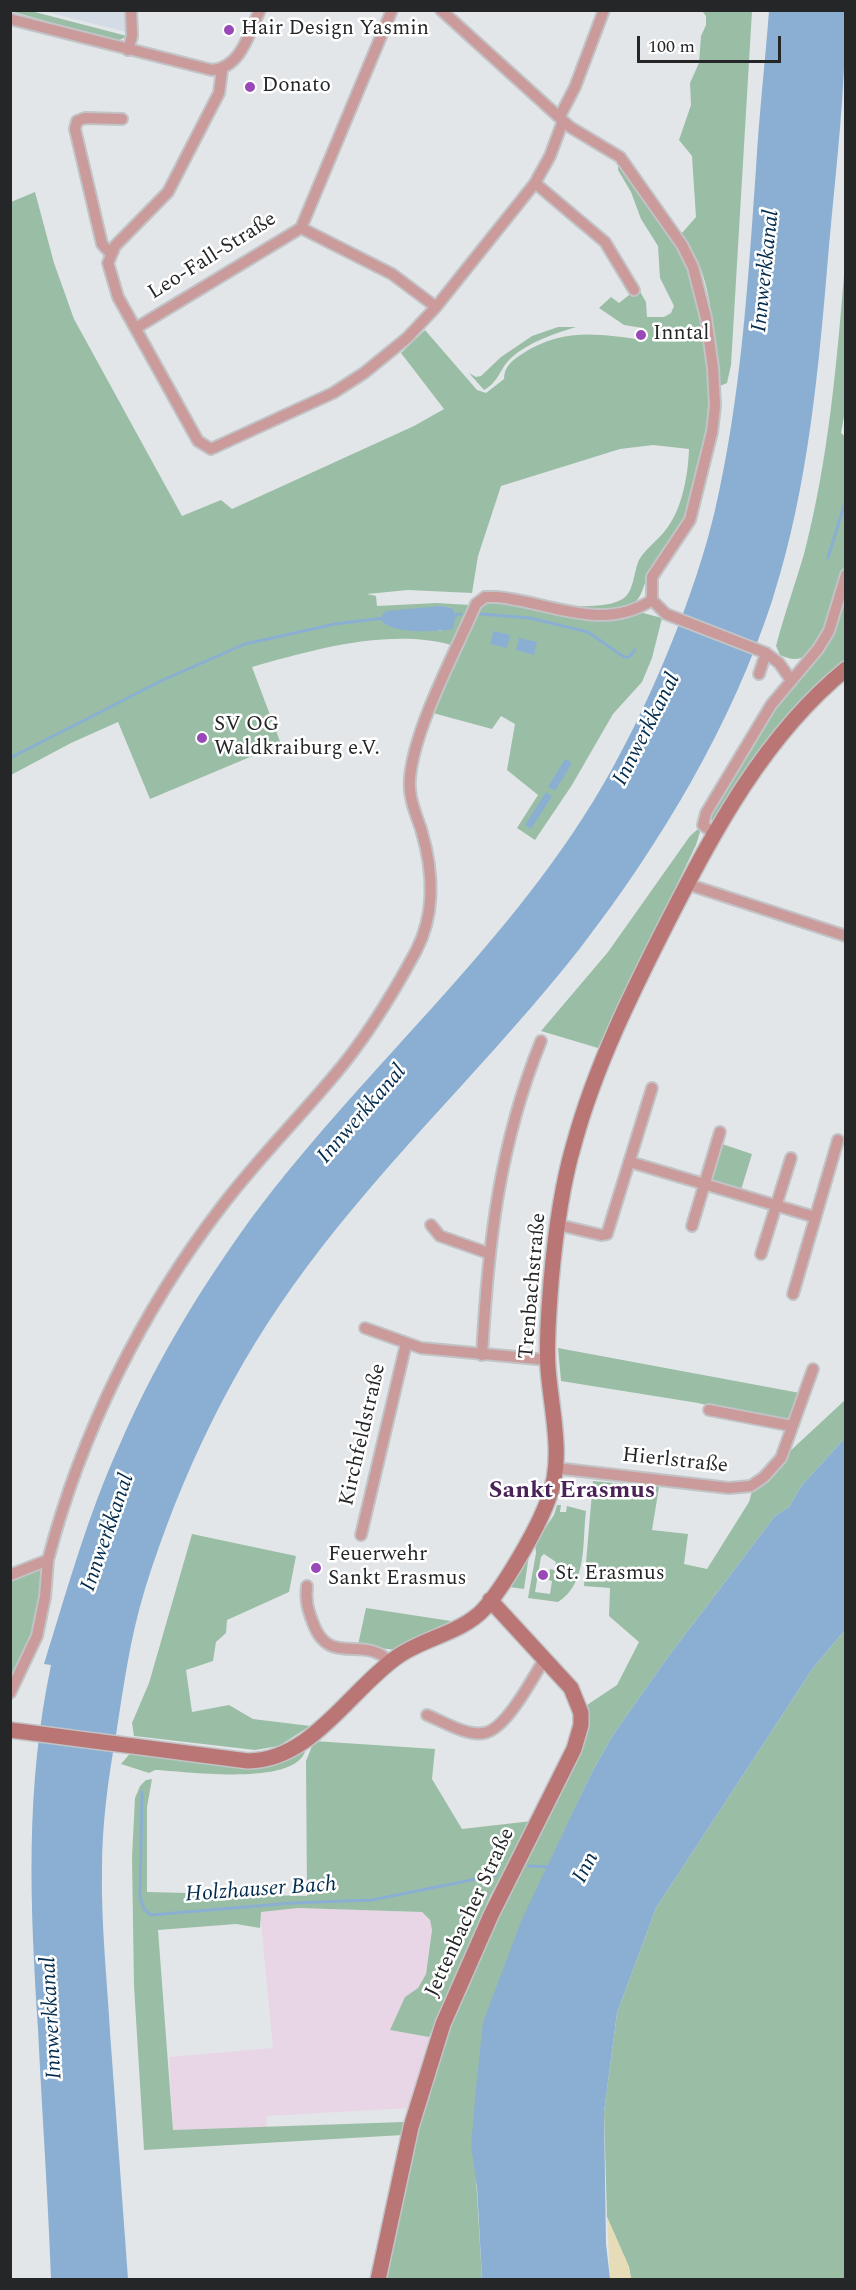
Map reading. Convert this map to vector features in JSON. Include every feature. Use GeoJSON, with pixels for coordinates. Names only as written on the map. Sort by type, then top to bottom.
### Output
{"type":"FeatureCollection","features":[{"type":"Feature","properties":{"kind":"street"},"geometry":{"type":"LineString","coordinates":[[128,50],[132,36],[131,10]]}},
{"type":"Feature","properties":{"kind":"street"},"geometry":{"type":"LineString","coordinates":[[10,19],[207,70],[222,70],[237,57],[260,10]]}},
{"type":"Feature","properties":{"kind":"street"},"geometry":{"type":"LineString","coordinates":[[301,228],[392,10]]}},
{"type":"Feature","properties":{"kind":"street"},"geometry":{"type":"LineString","coordinates":[[441,10],[562,119],[622,159],[688,255],[705,318],[713,368],[715,406],[712,432],[690,520],[652,577],[652,600],[657,608],[672,617],[764,652],[779,663],[791,680]]}},
{"type":"Feature","properties":{"kind":"street"},"geometry":{"type":"LineString","coordinates":[[222,70],[219,93],[168,192],[121,239],[111,254],[110,274],[118,297],[198,441],[206,448],[217,448],[349,384],[394,350],[436,307],[535,183],[550,156],[604,10]]}},
{"type":"Feature","properties":{"kind":"street"},"geometry":{"type":"LineString","coordinates":[[111,254],[102,244],[75,129],[77,122],[85,118],[122,119]]}},
{"type":"Feature","properties":{"kind":"street"},"geometry":{"type":"LineString","coordinates":[[535,183],[605,242],[634,290]]}},
{"type":"Feature","properties":{"kind":"street","name":"Leo-Fall-Straße"},"geometry":{"type":"LineString","coordinates":[[136,328],[301,228],[392,274],[436,307]]}},
{"type":"Feature","properties":{"kind":"street"},"geometry":{"type":"LineString","coordinates":[[713,833],[704,825],[706,813],[759,723],[791,680],[819,650],[829,631],[846,575]]}},
{"type":"Feature","properties":{"kind":"street"},"geometry":{"type":"LineString","coordinates":[[10,1693],[37,1636],[45,1597],[48,1560],[59,1519],[83,1450],[145,1323],[221,1207],[350,1055],[420,941],[429,915],[430,884],[425,845],[411,799],[412,762],[420,735],[476,604],[485,597],[497,597],[574,614],[601,615],[626,612],[652,600]]}},
{"type":"Feature","properties":{"kind":"street"},"geometry":{"type":"LineString","coordinates":[[759,674],[764,652]]}},
{"type":"Feature","properties":{"kind":"street","name":"Trenbachstraße"},"geometry":{"type":"LineString","coordinates":[[17,1731],[248,1761],[275,1757],[300,1744],[390,1662],[471,1620],[490,1600],[545,1508],[555,1467],[548,1360],[552,1277],[568,1170],[580,1123],[635,986],[713,833],[784,730],[846,669]]}},
{"type":"Feature","properties":{"kind":"street"},"geometry":{"type":"LineString","coordinates":[[687,884],[846,936]]}},
{"type":"Feature","properties":{"kind":"street"},"geometry":{"type":"LineString","coordinates":[[482,1355],[488,1253],[505,1148],[514,1112],[541,1041]]}},
{"type":"Feature","properties":{"kind":"street"},"geometry":{"type":"LineString","coordinates":[[559,1225],[601,1235],[607,1234],[652,1088]]}},
{"type":"Feature","properties":{"kind":"street"},"geometry":{"type":"LineString","coordinates":[[692,1226],[720,1132]]}},
{"type":"Feature","properties":{"kind":"street"},"geometry":{"type":"LineString","coordinates":[[793,1294],[838,1140]]}},
{"type":"Feature","properties":{"kind":"street"},"geometry":{"type":"LineString","coordinates":[[761,1254],[790,1158]]}},
{"type":"Feature","properties":{"kind":"street"},"geometry":{"type":"LineString","coordinates":[[630,1162],[775,1207],[815,1217]]}},
{"type":"Feature","properties":{"kind":"street"},"geometry":{"type":"LineString","coordinates":[[431,1225],[440,1236],[488,1253]]}},
{"type":"Feature","properties":{"kind":"street","name":"Kirchfeldstraße"},"geometry":{"type":"LineString","coordinates":[[365,1328],[406,1344],[445,1353],[548,1360]]}},
{"type":"Feature","properties":{"kind":"street","name":"Kirchfeldstraße"},"geometry":{"type":"LineString","coordinates":[[361,1534],[406,1344]]}},
{"type":"Feature","properties":{"kind":"street","name":"Hierlstraße"},"geometry":{"type":"LineString","coordinates":[[555,1467],[636,1479],[742,1488],[757,1482],[785,1453],[813,1368]]}},
{"type":"Feature","properties":{"kind":"street"},"geometry":{"type":"LineString","coordinates":[[709,1410],[792,1426]]}},
{"type":"Feature","properties":{"kind":"street"},"geometry":{"type":"LineString","coordinates":[[10,1575],[48,1560]]}},
{"type":"Feature","properties":{"kind":"street"},"geometry":{"type":"LineString","coordinates":[[307,1586],[306,1605],[320,1640],[328,1645],[376,1652],[390,1662]]}},
{"type":"Feature","properties":{"kind":"street","name":"Jettenbacher Straße"},"geometry":{"type":"LineString","coordinates":[[378,2280],[411,2127],[443,2024],[491,1915],[568,1764],[579,1734],[581,1717],[578,1700],[571,1688],[490,1600]]}},
{"type":"Feature","properties":{"kind":"street"},"geometry":{"type":"LineString","coordinates":[[427,1716],[465,1731],[483,1733],[494,1729],[522,1696],[545,1658]]}},
{"type":"Feature","properties":{"kind":"shaded area"},"geometry":{"type":"Polygon","coordinates":[[[43,11],[124,11],[126,32],[43,11]]]}},
{"type":"Feature","properties":{"kind":"shaded area"},"geometry":{"type":"Polygon","coordinates":[[[298,1908],[422,1912],[430,1920],[432,1930],[426,1974],[418,1988],[405,1997],[391,2030],[429,2037],[409,2108],[266,2116],[267,2127],[173,2130],[169,2057],[273,2048],[260,1912],[298,1908]]]}},
{"type":"Feature","properties":{"kind":"green space"},"geometry":{"type":"Polygon","coordinates":[[[10,11],[31,11],[127,36],[118,41],[10,11]]]}},
{"type":"Feature","properties":{"kind":"green space"},"geometry":{"type":"Polygon","coordinates":[[[702,11],[752,11],[731,365],[727,383],[720,386],[706,286],[696,258],[681,234],[696,217],[692,156],[679,140],[691,105],[690,83],[699,63],[701,36],[706,25],[706,16],[702,11]]]}},
{"type":"Feature","properties":{"kind":"green space"},"geometry":{"type":"Polygon","coordinates":[[[618,160],[663,223],[683,256],[696,292],[701,316],[709,384],[703,451],[687,515],[679,532],[649,572],[640,596],[633,605],[609,612],[555,605],[609,604],[627,595],[632,586],[639,560],[670,524],[680,504],[689,449],[653,445],[620,449],[501,486],[478,556],[472,593],[408,590],[367,594],[376,596],[377,606],[437,603],[470,605],[451,645],[427,640],[376,640],[325,648],[252,667],[281,744],[150,799],[118,722],[71,743],[11,775],[11,202],[35,192],[54,263],[74,319],[182,516],[221,500],[232,509],[414,426],[444,409],[401,353],[425,330],[477,390],[486,393],[504,379],[507,367],[515,359],[537,345],[566,336],[581,335],[644,340],[648,334],[643,328],[624,325],[599,308],[611,297],[619,303],[638,288],[646,302],[647,317],[664,317],[671,313],[674,306],[660,278],[658,246],[641,219],[631,192],[618,170],[618,160]],[[442,606],[426,609],[426,630],[441,631],[456,615],[451,608],[442,606]]]}},
{"type":"Feature","properties":{"kind":"green space"},"geometry":{"type":"Polygon","coordinates":[[[845,263],[846,405],[841,433],[846,437],[847,530],[844,569],[837,597],[819,640],[806,656],[793,659],[780,655],[776,646],[804,554],[820,482],[835,372],[845,263]]]}},
{"type":"Feature","properties":{"kind":"green space"},"geometry":{"type":"Polygon","coordinates":[[[558,327],[576,327],[542,339],[518,352],[507,362],[493,383],[484,390],[469,373],[476,377],[481,376],[501,357],[532,336],[558,327]]]}},
{"type":"Feature","properties":{"kind":"green space"},"geometry":{"type":"Polygon","coordinates":[[[845,591],[845,661],[838,666],[713,822],[710,818],[712,811],[767,718],[830,641],[845,591]]]}},
{"type":"Feature","properties":{"kind":"green space"},"geometry":{"type":"Polygon","coordinates":[[[492,600],[643,613],[662,618],[652,658],[642,682],[613,714],[572,785],[535,840],[517,828],[538,795],[507,770],[515,724],[501,716],[492,729],[433,713],[478,608],[492,600]]]}},
{"type":"Feature","properties":{"kind":"green space"},"geometry":{"type":"Polygon","coordinates":[[[698,829],[700,832],[696,845],[598,1048],[541,1031],[608,952],[690,836],[698,829]]]}},
{"type":"Feature","properties":{"kind":"green space"},"geometry":{"type":"Polygon","coordinates":[[[719,1143],[752,1154],[741,1190],[708,1180],[719,1143]]]}},
{"type":"Feature","properties":{"kind":"green space"},"geometry":{"type":"Polygon","coordinates":[[[558,1348],[800,1393],[791,1425],[698,1403],[561,1381],[558,1348]]]}},
{"type":"Feature","properties":{"kind":"green space"},"geometry":{"type":"Polygon","coordinates":[[[845,1400],[845,1438],[802,1485],[789,1507],[775,1516],[665,1661],[613,1735],[592,1772],[548,1866],[476,2177],[482,2279],[384,2280],[414,2139],[447,2028],[542,1820],[586,1738],[587,1705],[617,1685],[639,1642],[609,1616],[610,1588],[584,1586],[593,1481],[659,1487],[652,1530],[688,1534],[684,1564],[707,1569],[749,1502],[752,1491],[768,1478],[788,1453],[845,1400]]]}},
{"type":"Feature","properties":{"kind":"green space"},"geometry":{"type":"Polygon","coordinates":[[[557,1505],[561,1505],[560,1512],[566,1512],[567,1506],[586,1511],[579,1573],[568,1594],[558,1602],[528,1598],[536,1553],[535,1543],[554,1515],[557,1505]],[[544,1554],[541,1557],[535,1592],[550,1594],[552,1581],[548,1580],[550,1569],[554,1570],[556,1562],[544,1554]]]}},
{"type":"Feature","properties":{"kind":"green space"},"geometry":{"type":"Polygon","coordinates":[[[192,1534],[296,1556],[289,1592],[227,1620],[226,1633],[216,1642],[213,1661],[186,1670],[192,1712],[229,1705],[253,1719],[310,1726],[279,1746],[255,1750],[134,1736],[132,1723],[149,1683],[192,1534]]]}},
{"type":"Feature","properties":{"kind":"green space"},"geometry":{"type":"Polygon","coordinates":[[[529,1555],[524,1589],[509,1587],[529,1555]]]}},
{"type":"Feature","properties":{"kind":"green space"},"geometry":{"type":"Polygon","coordinates":[[[33,1568],[39,1569],[43,1581],[43,1595],[36,1626],[11,1680],[11,1578],[33,1568]]]}},
{"type":"Feature","properties":{"kind":"green space"},"geometry":{"type":"Polygon","coordinates":[[[366,1608],[451,1621],[395,1650],[358,1645],[366,1608]]]}},
{"type":"Feature","properties":{"kind":"green space"},"geometry":{"type":"Polygon","coordinates":[[[845,1630],[845,2279],[631,2279],[629,2267],[607,2217],[604,2112],[617,2013],[656,1908],[813,1668],[845,1630]]]}},
{"type":"Feature","properties":{"kind":"green space"},"geometry":{"type":"Polygon","coordinates":[[[314,1741],[435,1749],[432,1779],[462,1829],[532,1821],[490,1896],[429,2037],[390,2030],[405,1997],[418,1988],[426,1974],[432,1930],[430,1920],[422,1912],[298,1908],[261,1912],[260,1928],[236,1924],[158,1930],[173,2130],[403,2122],[403,2135],[144,2150],[134,1986],[132,1857],[135,1798],[140,1786],[146,1780],[152,1779],[147,1807],[147,1892],[307,1896],[306,1761],[314,1741]]]}},
{"type":"Feature","properties":{"kind":"green space"},"geometry":{"type":"Polygon","coordinates":[[[306,1748],[299,1760],[284,1768],[263,1773],[214,1774],[155,1770],[149,1773],[121,1764],[133,1750],[235,1764],[306,1748]]]}},
{"type":"Feature","properties":{"kind":"sand"},"geometry":{"type":"Polygon","coordinates":[[[607,2217],[629,2267],[631,2279],[610,2279],[607,2217]]]}},
{"type":"Feature","properties":{"kind":"water","name":"Innwerkkanal"},"geometry":{"type":"Polygon","coordinates":[[[769,11],[845,11],[840,128],[811,425],[795,514],[772,601],[736,693],[715,738],[666,825],[639,867],[548,988],[372,1186],[306,1268],[256,1342],[233,1381],[193,1462],[159,1546],[135,1625],[104,1819],[103,1931],[128,2279],[51,2279],[33,1937],[33,1802],[43,1711],[51,1665],[44,1664],[70,1580],[108,1471],[132,1416],[160,1362],[206,1284],[240,1234],[285,1175],[482,951],[529,893],[573,833],[612,769],[658,676],[697,575],[724,468],[737,383],[746,297],[769,11]]]}},
{"type":"Feature","properties":{"kind":"water"},"geometry":{"type":"Polygon","coordinates":[[[442,606],[452,608],[456,615],[453,629],[402,630],[384,623],[380,618],[386,611],[442,606]]]}},
{"type":"Feature","properties":{"kind":"water"},"geometry":{"type":"Polygon","coordinates":[[[494,631],[510,635],[507,648],[490,644],[494,631]]]}},
{"type":"Feature","properties":{"kind":"water"},"geometry":{"type":"Polygon","coordinates":[[[519,638],[537,642],[534,655],[516,650],[519,638]]]}},
{"type":"Feature","properties":{"kind":"water"},"geometry":{"type":"Polygon","coordinates":[[[565,759],[572,763],[555,791],[548,787],[565,759]]]}},
{"type":"Feature","properties":{"kind":"water"},"geometry":{"type":"Polygon","coordinates":[[[546,792],[552,796],[531,829],[525,825],[546,792]]]}},
{"type":"Feature","properties":{"kind":"water","name":"Inn"},"geometry":{"type":"Polygon","coordinates":[[[845,1438],[845,1630],[813,1668],[656,1908],[617,2013],[604,2112],[606,2244],[610,2279],[482,2279],[477,2187],[471,2146],[483,2022],[522,1919],[592,1772],[613,1735],[665,1661],[775,1516],[789,1507],[802,1485],[845,1438]]]}},
{"type":"Feature","properties":{"kind":"waterway"},"geometry":{"type":"LineString","coordinates":[[828,558],[846,499]]}},
{"type":"Feature","properties":{"kind":"waterway"},"geometry":{"type":"LineString","coordinates":[[453,616],[461,614]]}},
{"type":"Feature","properties":{"kind":"waterway"},"geometry":{"type":"LineString","coordinates":[[481,614],[530,618],[588,632],[624,657],[629,657],[635,650]]}},
{"type":"Feature","properties":{"kind":"waterway"},"geometry":{"type":"LineString","coordinates":[[10,758],[163,680],[245,644],[335,624],[384,618]]}},
{"type":"Feature","properties":{"kind":"waterway","name":"Holzhauser Bach"},"geometry":{"type":"LineString","coordinates":[[142,1792],[140,1897],[144,1909],[151,1915],[292,1903],[372,1900],[496,1875]]}},
{"type":"Feature","properties":{"kind":"waterway","name":"Holzhauser Bach"},"geometry":{"type":"LineString","coordinates":[[529,1866],[551,1867]]}},
{"type":"Feature","properties":{"kind":"place","name":"Hair Design Yasmin"},"geometry":{"type":"Point","coordinates":[229,30]}},
{"type":"Feature","properties":{"kind":"place","name":"Donato"},"geometry":{"type":"Point","coordinates":[250,87]}},
{"type":"Feature","properties":{"kind":"place","name":"Inntal"},"geometry":{"type":"Point","coordinates":[641,335]}},
{"type":"Feature","properties":{"kind":"place","name":"SV OG Waldkraiburg e.V."},"geometry":{"type":"Point","coordinates":[202,738]}},
{"type":"Feature","properties":{"kind":"place","name":"Feuerwehr Sankt Erasmus"},"geometry":{"type":"Point","coordinates":[316,1568]}},
{"type":"Feature","properties":{"kind":"place","name":"St. Erasmus"},"geometry":{"type":"Point","coordinates":[543,1575]}},
{"type":"Feature","properties":{"kind":"district","name":"Sankt Erasmus"},"geometry":{"type":"Point","coordinates":[572,1492]}}]}
